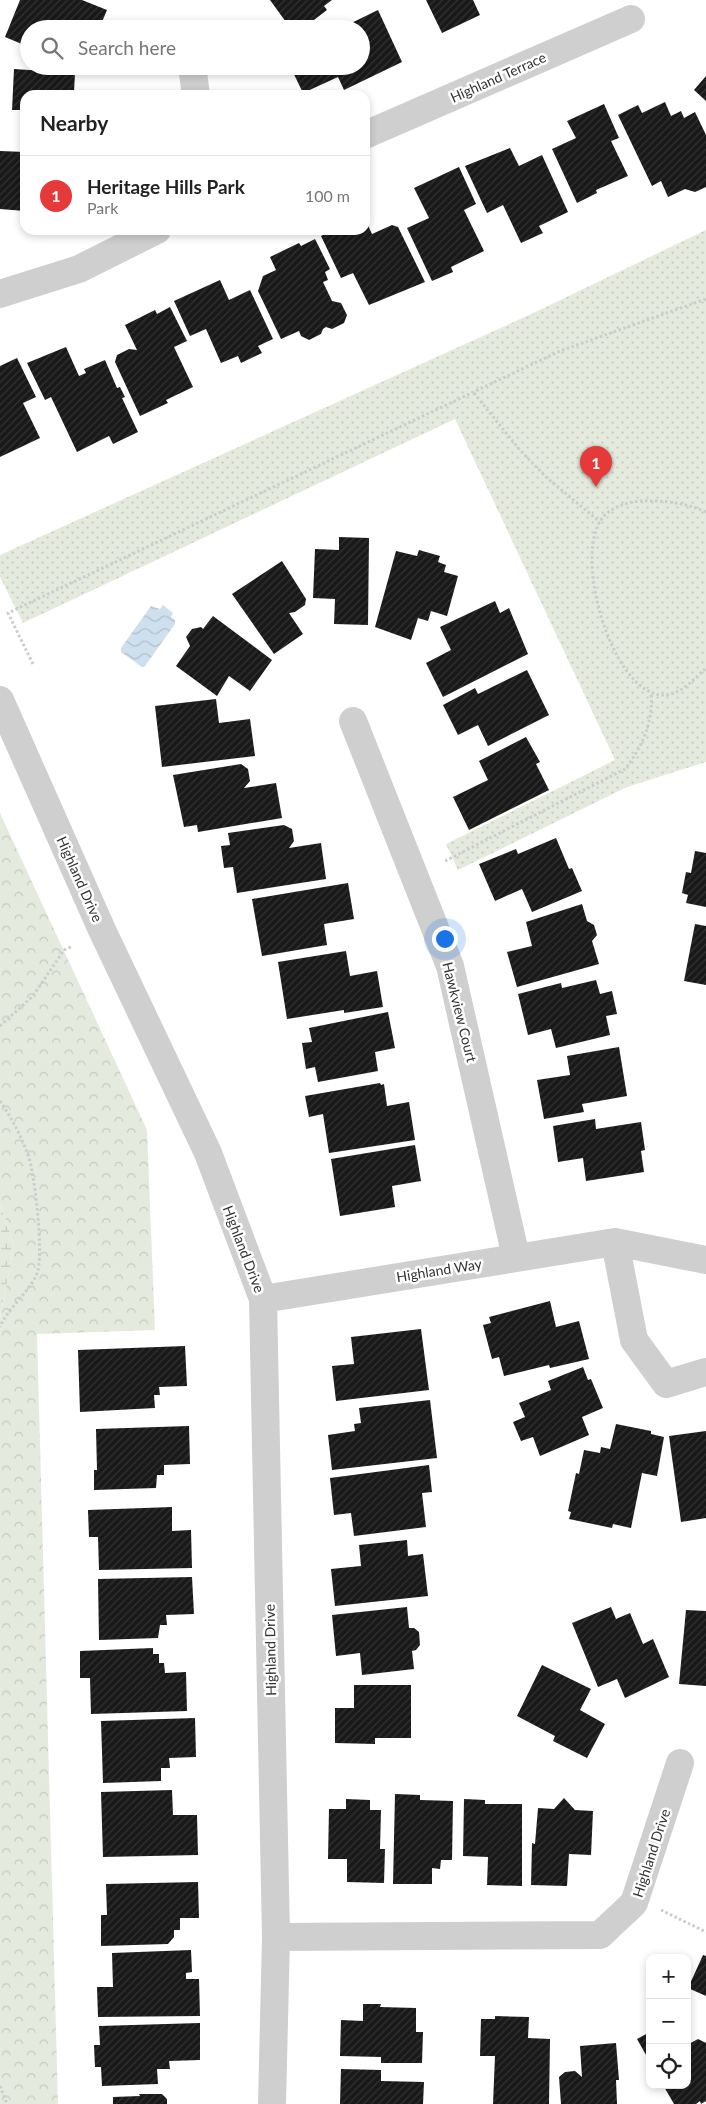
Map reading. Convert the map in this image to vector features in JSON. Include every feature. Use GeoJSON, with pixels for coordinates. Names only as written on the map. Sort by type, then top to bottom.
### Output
{"type":"FeatureCollection","features":[{"type":"Feature","properties":{"kind":"street","name":"Highland Terrace"},"geometry":{"type":"LineString","coordinates":[[370,133],[631,19]]}},
{"type":"Feature","properties":{"kind":"street"},"geometry":{"type":"LineString","coordinates":[[193,75],[195,90]]}},
{"type":"Feature","properties":{"kind":"street"},"geometry":{"type":"LineString","coordinates":[[0,294],[79,269],[147,235]]}},
{"type":"Feature","properties":{"kind":"street","name":"Highland Drive"},"geometry":{"type":"LineString","coordinates":[[0,700],[102,930],[208,1153],[263,1299],[276,1937],[272,2104]]}},
{"type":"Feature","properties":{"kind":"street","name":"Hawkview Court"},"geometry":{"type":"LineString","coordinates":[[353,721],[450,966],[516,1257]]}},
{"type":"Feature","properties":{"kind":"street"},"geometry":{"type":"LineString","coordinates":[[615,1242],[634,1340],[666,1384],[706,1372]]}},
{"type":"Feature","properties":{"kind":"street","name":"Highland Way"},"geometry":{"type":"LineString","coordinates":[[263,1299],[615,1242],[706,1260]]}},
{"type":"Feature","properties":{"kind":"street","name":"Highland Drive"},"geometry":{"type":"LineString","coordinates":[[276,1937],[600,1935],[634,1903],[680,1763]]}},
{"type":"Feature","properties":{"kind":"path"},"geometry":{"type":"LineString","coordinates":[[33,664],[8,613],[474,394],[560,351],[706,299]]}},
{"type":"Feature","properties":{"kind":"path"},"geometry":{"type":"LineString","coordinates":[[474,394],[519,449],[546,477],[600,522]]}},
{"type":"Feature","properties":{"kind":"path"},"geometry":{"type":"LineString","coordinates":[[706,512],[688,504],[635,500],[617,507],[604,516],[594,536],[592,554],[594,585],[606,634],[617,656],[630,675],[651,693],[668,695],[682,689],[706,668]]}},
{"type":"Feature","properties":{"kind":"path"},"geometry":{"type":"LineString","coordinates":[[445,861],[625,769],[636,756],[650,719],[651,693]]}},
{"type":"Feature","properties":{"kind":"path"},"geometry":{"type":"LineString","coordinates":[[0,1026],[33,996],[64,950],[73,946]]}},
{"type":"Feature","properties":{"kind":"path"},"geometry":{"type":"LineString","coordinates":[[0,1101],[10,1116],[28,1154],[35,1196],[38,1271],[23,1294],[5,1314],[0,1327]]}},
{"type":"Feature","properties":{"kind":"path"},"geometry":{"type":"LineString","coordinates":[[636,1897],[706,1932]]}},
{"type":"Feature","properties":{"kind":"path"},"geometry":{"type":"LineString","coordinates":[[0,2086],[8,2104]]}},
{"type":"Feature","properties":{"kind":"green space"},"geometry":{"type":"Polygon","coordinates":[[[706,230],[706,762],[627,787],[458,870],[446,844],[615,760],[455,419],[23,623],[0,577],[0,555],[527,316],[706,230]]]}},
{"type":"Feature","properties":{"kind":"green space"},"geometry":{"type":"Polygon","coordinates":[[[0,813],[147,1130],[155,1330],[37,1334],[58,2104],[0,2104],[0,1317],[14,1246],[0,1202],[0,813]]]}},
{"type":"Feature","properties":{"kind":"green space"},"geometry":{"type":"Polygon","coordinates":[[[0,1202],[14,1246],[0,1317],[0,1202]]]}},
{"type":"Feature","properties":{"kind":"water"},"geometry":{"type":"Polygon","coordinates":[[[163,605],[173,613],[171,617],[175,620],[175,624],[145,666],[142,667],[121,652],[121,648],[151,606],[160,609],[163,605]]]}},
{"type":"Feature","properties":{"kind":"building"},"geometry":{"type":"Polygon","coordinates":[[[20,0],[82,0],[107,10],[103,20],[20,20],[20,43],[5,37],[20,0]]]}},
{"type":"Feature","properties":{"kind":"building"},"geometry":{"type":"Polygon","coordinates":[[[270,0],[332,0],[324,6],[327,10],[314,20],[284,20],[270,0]]]}},
{"type":"Feature","properties":{"kind":"building"},"geometry":{"type":"Polygon","coordinates":[[[426,0],[473,0],[480,15],[442,33],[426,0]]]}},
{"type":"Feature","properties":{"kind":"building"},"geometry":{"type":"Polygon","coordinates":[[[378,10],[402,62],[344,90],[338,77],[310,90],[302,90],[294,75],[370,75],[370,20],[357,20],[378,10]]]}},
{"type":"Feature","properties":{"kind":"building"},"geometry":{"type":"Polygon","coordinates":[[[14,69],[20,69],[20,75],[75,75],[74,90],[20,90],[20,110],[12,110],[14,69]]]}},
{"type":"Feature","properties":{"kind":"building"},"geometry":{"type":"Polygon","coordinates":[[[706,76],[706,101],[694,90],[706,76]]]}},
{"type":"Feature","properties":{"kind":"building"},"geometry":{"type":"Polygon","coordinates":[[[665,102],[671,116],[681,111],[684,118],[695,112],[706,135],[706,187],[695,192],[685,189],[668,197],[661,181],[652,186],[618,115],[638,105],[642,113],[665,102]]]}},
{"type":"Feature","properties":{"kind":"building"},"geometry":{"type":"Polygon","coordinates":[[[604,104],[619,138],[611,141],[628,176],[596,190],[597,193],[577,203],[552,149],[576,138],[567,121],[604,104]]]}},
{"type":"Feature","properties":{"kind":"building"},"geometry":{"type":"Polygon","coordinates":[[[510,148],[519,166],[542,155],[568,212],[539,226],[543,233],[521,243],[503,205],[487,213],[465,166],[510,148]]]}},
{"type":"Feature","properties":{"kind":"building"},"geometry":{"type":"Polygon","coordinates":[[[0,151],[20,152],[20,211],[0,209],[0,151]]]}},
{"type":"Feature","properties":{"kind":"building"},"geometry":{"type":"Polygon","coordinates":[[[459,167],[476,204],[464,210],[484,251],[451,267],[453,272],[432,281],[407,228],[429,218],[414,188],[459,167]]]}},
{"type":"Feature","properties":{"kind":"building"},"geometry":{"type":"Polygon","coordinates":[[[392,225],[398,227],[425,282],[369,305],[353,273],[341,278],[321,236],[370,235],[370,230],[372,234],[392,225]]]}},
{"type":"Feature","properties":{"kind":"building"},"geometry":{"type":"Polygon","coordinates":[[[315,239],[330,269],[325,272],[328,280],[323,282],[332,301],[341,303],[347,315],[344,323],[332,329],[326,327],[321,334],[309,340],[301,336],[299,331],[281,339],[258,291],[263,276],[276,270],[270,257],[299,243],[301,246],[315,239]]]}},
{"type":"Feature","properties":{"kind":"building"},"geometry":{"type":"Polygon","coordinates":[[[220,280],[229,300],[250,290],[273,339],[258,346],[262,353],[241,363],[238,356],[221,363],[206,329],[190,336],[174,301],[220,280]]]}},
{"type":"Feature","properties":{"kind":"building"},"geometry":{"type":"Polygon","coordinates":[[[170,307],[187,341],[174,347],[193,387],[166,400],[168,403],[140,416],[115,362],[117,355],[129,349],[137,350],[125,325],[155,310],[157,314],[170,307]]]}},
{"type":"Feature","properties":{"kind":"building"},"geometry":{"type":"Polygon","coordinates":[[[66,347],[79,376],[86,373],[84,369],[105,360],[117,388],[120,387],[125,397],[122,398],[138,432],[113,444],[109,436],[77,452],[51,397],[45,400],[27,363],[66,347]]]}},
{"type":"Feature","properties":{"kind":"building"},"geometry":{"type":"Polygon","coordinates":[[[17,358],[36,397],[23,403],[40,438],[0,457],[0,366],[17,358]]]}},
{"type":"Feature","properties":{"kind":"building"},"geometry":{"type":"Polygon","coordinates":[[[339,537],[369,538],[368,625],[334,624],[335,599],[313,598],[315,549],[339,550],[339,537]]]}},
{"type":"Feature","properties":{"kind":"building"},"geometry":{"type":"Polygon","coordinates":[[[419,550],[440,556],[438,562],[446,565],[444,572],[458,576],[447,616],[431,611],[428,621],[418,618],[411,640],[375,627],[396,551],[417,556],[419,550]]]}},
{"type":"Feature","properties":{"kind":"building"},"geometry":{"type":"Polygon","coordinates":[[[282,561],[306,599],[305,605],[295,612],[289,613],[303,634],[274,654],[232,594],[282,561]]]}},
{"type":"Feature","properties":{"kind":"building"},"geometry":{"type":"Polygon","coordinates":[[[495,601],[500,613],[509,608],[528,654],[443,697],[426,663],[451,650],[440,627],[495,601]]]}},
{"type":"Feature","properties":{"kind":"building"},"geometry":{"type":"Polygon","coordinates":[[[213,616],[272,660],[250,691],[229,676],[217,696],[176,666],[190,646],[186,637],[192,629],[201,627],[203,629],[213,616]]]}},
{"type":"Feature","properties":{"kind":"building"},"geometry":{"type":"Polygon","coordinates":[[[527,670],[549,715],[488,746],[478,725],[458,735],[443,705],[475,688],[478,694],[527,670]]]}},
{"type":"Feature","properties":{"kind":"building"},"geometry":{"type":"Polygon","coordinates":[[[216,699],[219,723],[250,719],[255,756],[162,767],[155,706],[216,699]]]}},
{"type":"Feature","properties":{"kind":"building"},"geometry":{"type":"Polygon","coordinates":[[[526,737],[540,762],[536,764],[549,790],[469,830],[453,797],[488,780],[479,761],[526,737]]]}},
{"type":"Feature","properties":{"kind":"building"},"geometry":{"type":"Polygon","coordinates":[[[241,764],[248,769],[250,781],[244,788],[276,783],[282,818],[198,832],[197,825],[184,827],[173,775],[241,764]]]}},
{"type":"Feature","properties":{"kind":"building"},"geometry":{"type":"Polygon","coordinates":[[[284,825],[292,829],[294,841],[289,848],[321,843],[326,879],[237,893],[233,867],[224,868],[221,846],[230,845],[228,833],[284,825]]]}},
{"type":"Feature","properties":{"kind":"building"},"geometry":{"type":"Polygon","coordinates":[[[556,838],[569,869],[572,868],[582,891],[532,912],[522,889],[495,901],[479,864],[516,849],[518,854],[556,838]]]}},
{"type":"Feature","properties":{"kind":"building"},"geometry":{"type":"Polygon","coordinates":[[[695,851],[706,853],[706,907],[686,903],[688,895],[682,893],[686,872],[691,873],[695,851]]]}},
{"type":"Feature","properties":{"kind":"building"},"geometry":{"type":"Polygon","coordinates":[[[348,883],[354,919],[324,924],[327,945],[262,956],[252,899],[348,883]]]}},
{"type":"Feature","properties":{"kind":"building"},"geometry":{"type":"Polygon","coordinates":[[[582,904],[587,921],[594,925],[597,935],[592,941],[599,964],[517,987],[507,952],[532,946],[526,922],[582,904]]]}},
{"type":"Feature","properties":{"kind":"building"},"geometry":{"type":"Polygon","coordinates":[[[695,924],[706,926],[706,985],[684,981],[695,924]]]}},
{"type":"Feature","properties":{"kind":"building"},"geometry":{"type":"Polygon","coordinates":[[[346,951],[350,976],[377,971],[383,1007],[344,1013],[344,1010],[287,1019],[278,962],[346,951]]]}},
{"type":"Feature","properties":{"kind":"building"},"geometry":{"type":"Polygon","coordinates":[[[596,980],[600,994],[612,991],[617,1014],[606,1016],[610,1035],[556,1048],[551,1029],[528,1035],[518,994],[561,983],[562,988],[596,980]]]}},
{"type":"Feature","properties":{"kind":"building"},"geometry":{"type":"Polygon","coordinates":[[[388,1012],[395,1048],[375,1052],[378,1071],[318,1082],[315,1067],[306,1069],[302,1043],[312,1042],[309,1028],[388,1012]]]}},
{"type":"Feature","properties":{"kind":"building"},"geometry":{"type":"Polygon","coordinates":[[[619,1047],[627,1096],[582,1104],[584,1112],[544,1119],[537,1080],[570,1075],[567,1056],[619,1047]]]}},
{"type":"Feature","properties":{"kind":"building"},"geometry":{"type":"Polygon","coordinates":[[[380,1083],[381,1085],[384,1084],[387,1106],[409,1102],[415,1140],[329,1153],[323,1114],[309,1117],[305,1096],[380,1083]]]}},
{"type":"Feature","properties":{"kind":"building"},"geometry":{"type":"Polygon","coordinates":[[[595,1119],[596,1129],[641,1122],[645,1150],[641,1151],[644,1172],[586,1181],[583,1158],[558,1162],[553,1126],[595,1119]]]}},
{"type":"Feature","properties":{"kind":"building"},"geometry":{"type":"Polygon","coordinates":[[[415,1145],[421,1181],[392,1186],[395,1207],[340,1216],[331,1159],[415,1145]]]}},
{"type":"Feature","properties":{"kind":"building"},"geometry":{"type":"Polygon","coordinates":[[[550,1301],[556,1327],[579,1321],[589,1359],[550,1368],[549,1365],[504,1376],[499,1357],[492,1359],[483,1325],[491,1323],[489,1317],[550,1301]]]}},
{"type":"Feature","properties":{"kind":"building"},"geometry":{"type":"Polygon","coordinates":[[[421,1329],[429,1390],[336,1401],[332,1366],[354,1364],[351,1337],[421,1329]]]}},
{"type":"Feature","properties":{"kind":"building"},"geometry":{"type":"Polygon","coordinates":[[[185,1346],[187,1386],[159,1387],[160,1395],[154,1395],[155,1408],[80,1412],[78,1350],[185,1346]]]}},
{"type":"Feature","properties":{"kind":"building"},"geometry":{"type":"Polygon","coordinates":[[[583,1367],[588,1380],[591,1379],[603,1408],[582,1417],[589,1435],[540,1456],[533,1437],[521,1441],[513,1422],[525,1417],[519,1403],[551,1390],[548,1381],[583,1367]]]}},
{"type":"Feature","properties":{"kind":"building"},"geometry":{"type":"Polygon","coordinates":[[[430,1400],[437,1458],[332,1470],[328,1435],[355,1431],[354,1424],[361,1423],[359,1408],[430,1400]]]}},
{"type":"Feature","properties":{"kind":"building"},"geometry":{"type":"Polygon","coordinates":[[[616,1424],[651,1431],[651,1434],[664,1437],[657,1476],[642,1473],[631,1528],[613,1524],[612,1528],[569,1519],[571,1512],[568,1511],[576,1473],[579,1474],[584,1450],[600,1453],[601,1447],[610,1449],[616,1424]]]}},
{"type":"Feature","properties":{"kind":"building"},"geometry":{"type":"Polygon","coordinates":[[[189,1426],[190,1464],[164,1465],[164,1475],[157,1475],[156,1488],[94,1490],[94,1470],[97,1470],[96,1429],[189,1426]]]}},
{"type":"Feature","properties":{"kind":"building"},"geometry":{"type":"Polygon","coordinates":[[[706,1431],[706,1518],[681,1522],[669,1436],[706,1431]]]}},
{"type":"Feature","properties":{"kind":"building"},"geometry":{"type":"Polygon","coordinates":[[[429,1465],[432,1492],[422,1493],[426,1527],[354,1536],[351,1513],[334,1515],[330,1478],[429,1465]]]}},
{"type":"Feature","properties":{"kind":"building"},"geometry":{"type":"Polygon","coordinates":[[[172,1507],[172,1531],[191,1530],[192,1568],[99,1570],[98,1537],[89,1537],[88,1510],[172,1507]]]}},
{"type":"Feature","properties":{"kind":"building"},"geometry":{"type":"Polygon","coordinates":[[[407,1540],[408,1556],[423,1554],[428,1596],[335,1606],[331,1569],[361,1566],[359,1545],[407,1540]]]}},
{"type":"Feature","properties":{"kind":"building"},"geometry":{"type":"Polygon","coordinates":[[[192,1577],[194,1614],[166,1615],[167,1625],[160,1625],[158,1638],[99,1640],[98,1579],[192,1577]]]}},
{"type":"Feature","properties":{"kind":"building"},"geometry":{"type":"Polygon","coordinates":[[[407,1607],[409,1628],[414,1628],[419,1632],[420,1645],[416,1650],[412,1651],[414,1669],[362,1675],[360,1653],[336,1656],[332,1615],[407,1607]]]}},
{"type":"Feature","properties":{"kind":"building"},"geometry":{"type":"Polygon","coordinates":[[[611,1607],[616,1619],[630,1613],[643,1644],[653,1639],[669,1677],[625,1698],[617,1679],[598,1687],[572,1623],[611,1607]]]}},
{"type":"Feature","properties":{"kind":"building"},"geometry":{"type":"Polygon","coordinates":[[[686,1610],[706,1611],[706,1686],[679,1684],[686,1610]]]}},
{"type":"Feature","properties":{"kind":"building"},"geometry":{"type":"Polygon","coordinates":[[[153,1648],[153,1654],[159,1654],[159,1663],[164,1663],[165,1673],[186,1672],[187,1711],[91,1714],[90,1678],[80,1678],[80,1651],[153,1648]]]}},
{"type":"Feature","properties":{"kind":"building"},"geometry":{"type":"Polygon","coordinates":[[[542,1665],[591,1689],[580,1710],[605,1724],[587,1758],[553,1741],[555,1736],[517,1716],[542,1665]]]}},
{"type":"Feature","properties":{"kind":"building"},"geometry":{"type":"Polygon","coordinates":[[[354,1685],[411,1685],[411,1738],[375,1738],[375,1744],[335,1743],[335,1708],[354,1708],[354,1685]]]}},
{"type":"Feature","properties":{"kind":"building"},"geometry":{"type":"Polygon","coordinates":[[[195,1718],[196,1757],[169,1758],[170,1768],[161,1768],[161,1781],[103,1783],[101,1721],[195,1718]]]}},
{"type":"Feature","properties":{"kind":"building"},"geometry":{"type":"Polygon","coordinates":[[[172,1790],[173,1815],[197,1815],[198,1855],[103,1857],[101,1792],[172,1790]]]}},
{"type":"Feature","properties":{"kind":"building"},"geometry":{"type":"Polygon","coordinates":[[[395,1794],[420,1795],[420,1800],[453,1801],[452,1860],[441,1860],[440,1869],[432,1868],[432,1884],[393,1884],[395,1794]]]}},
{"type":"Feature","properties":{"kind":"building"},"geometry":{"type":"Polygon","coordinates":[[[564,1798],[575,1810],[593,1811],[591,1855],[569,1854],[567,1886],[531,1885],[532,1843],[535,1844],[538,1808],[554,1809],[564,1798]]]}},
{"type":"Feature","properties":{"kind":"building"},"geometry":{"type":"Polygon","coordinates":[[[346,1799],[370,1800],[370,1810],[381,1810],[380,1849],[385,1849],[384,1883],[347,1882],[347,1859],[328,1859],[329,1809],[346,1809],[346,1799]]]}},
{"type":"Feature","properties":{"kind":"building"},"geometry":{"type":"Polygon","coordinates":[[[464,1799],[485,1800],[485,1804],[522,1804],[522,1886],[487,1885],[488,1857],[463,1856],[464,1799]]]}},
{"type":"Feature","properties":{"kind":"building"},"geometry":{"type":"Polygon","coordinates":[[[198,1882],[199,1918],[180,1918],[180,1930],[174,1930],[174,1937],[168,1944],[101,1946],[101,1915],[107,1915],[106,1884],[198,1882]]]}},
{"type":"Feature","properties":{"kind":"building"},"geometry":{"type":"Polygon","coordinates":[[[191,1950],[192,1972],[186,1973],[186,1979],[199,1979],[200,2016],[98,2017],[97,1987],[113,1987],[112,1953],[191,1950]]]}},
{"type":"Feature","properties":{"kind":"building"},"geometry":{"type":"Polygon","coordinates":[[[703,1955],[706,1956],[706,1996],[691,1989],[691,1981],[703,1955]]]}},
{"type":"Feature","properties":{"kind":"building"},"geometry":{"type":"Polygon","coordinates":[[[363,2004],[381,2004],[380,2007],[416,2008],[416,2032],[423,2032],[422,2063],[381,2063],[381,2057],[340,2056],[341,2020],[363,2021],[363,2004]]]}},
{"type":"Feature","properties":{"kind":"building"},"geometry":{"type":"Polygon","coordinates":[[[495,2016],[529,2017],[528,2038],[550,2039],[549,2104],[493,2104],[495,2056],[480,2056],[481,2019],[495,2019],[495,2016]]]}},
{"type":"Feature","properties":{"kind":"building"},"geometry":{"type":"Polygon","coordinates":[[[200,2023],[200,2060],[169,2061],[170,2069],[157,2069],[158,2084],[102,2086],[101,2067],[95,2067],[94,2045],[100,2045],[99,2026],[200,2023]]]}},
{"type":"Feature","properties":{"kind":"building"},"geometry":{"type":"Polygon","coordinates":[[[646,2034],[646,2055],[637,2039],[646,2034]]]}},
{"type":"Feature","properties":{"kind":"building"},"geometry":{"type":"Polygon","coordinates":[[[698,2039],[706,2043],[706,2101],[701,2104],[700,2101],[696,2104],[674,2104],[665,2089],[691,2089],[691,2043],[698,2039]]]}},
{"type":"Feature","properties":{"kind":"building"},"geometry":{"type":"Polygon","coordinates":[[[616,2043],[619,2080],[616,2080],[617,2104],[561,2104],[559,2077],[565,2072],[575,2071],[582,2077],[580,2046],[616,2043]]]}},
{"type":"Feature","properties":{"kind":"building"},"geometry":{"type":"Polygon","coordinates":[[[341,2069],[381,2070],[381,2081],[424,2082],[423,2104],[340,2104],[341,2069]]]}},
{"type":"Feature","properties":{"kind":"building"},"geometry":{"type":"Polygon","coordinates":[[[139,2094],[162,2094],[167,2099],[167,2104],[113,2104],[113,2097],[140,2096],[139,2094]]]}},
{"type":"Feature","properties":{"kind":"place","name":"Heritage Hills Park"},"geometry":{"type":"Point","coordinates":[596,487]}}]}
